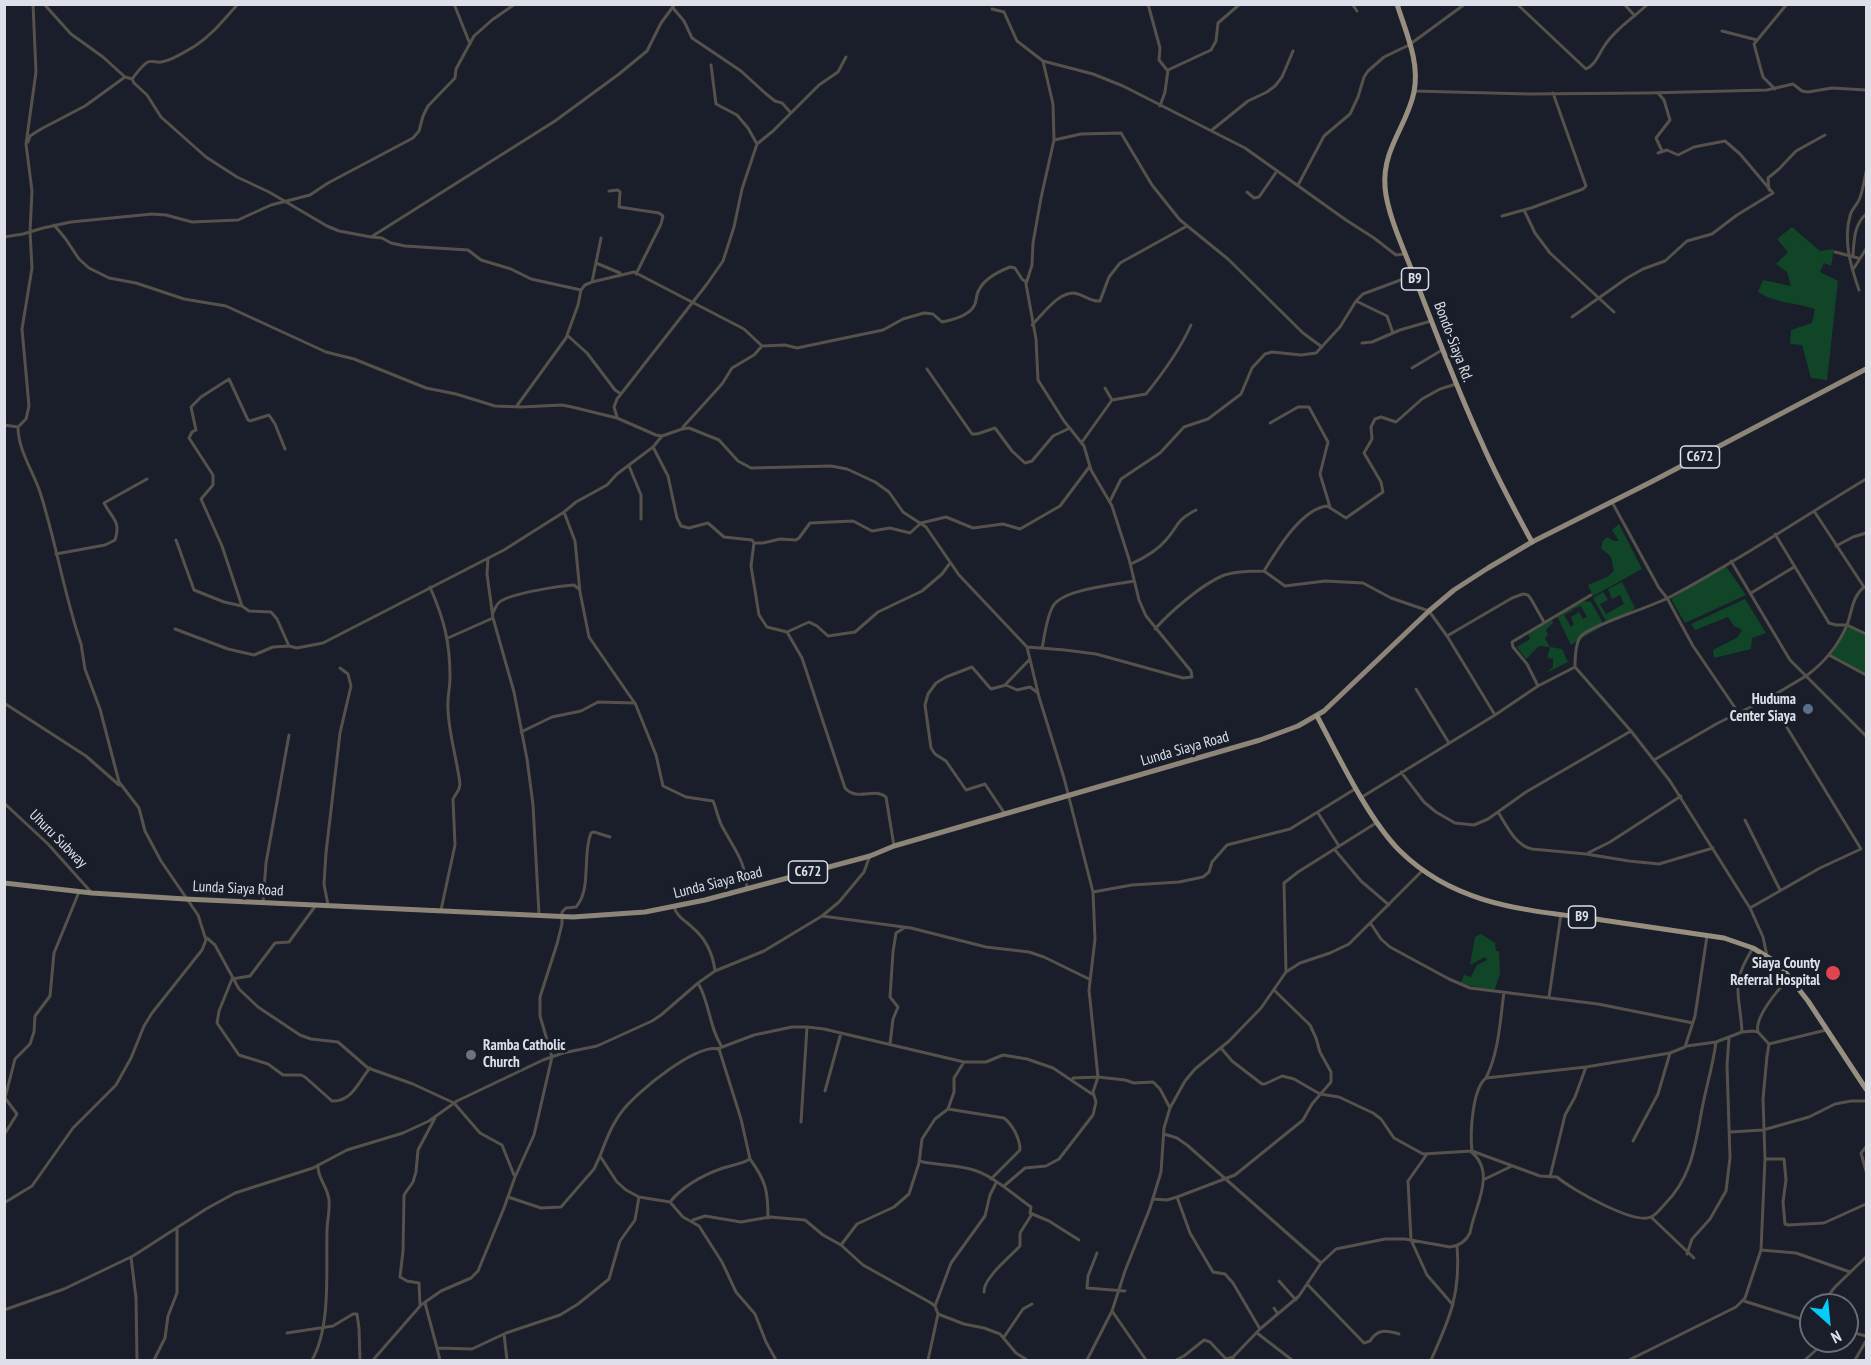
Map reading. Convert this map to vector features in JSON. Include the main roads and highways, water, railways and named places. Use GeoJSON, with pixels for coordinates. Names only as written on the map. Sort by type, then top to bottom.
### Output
{"type":"FeatureCollection","features":[{"type":"Feature","properties":{"kind":"highway","name":"Bondo-Siaya Rd."},"geometry":{"type":"LineString","coordinates":[[1397,4],[1415,65],[1414,91],[1391,147],[1385,172],[1386,195],[1456,384],[1491,464],[1532,542]]}},
{"type":"Feature","properties":{"kind":"highway","name":"B9"},"geometry":{"type":"LineString","coordinates":[[1317,716],[1377,822],[1400,850],[1423,870],[1446,885],[1477,899],[1514,907],[1732,940],[1753,948],[1779,964],[1866,1089]]}},
{"type":"Feature","properties":{"kind":"main road","name":"C672"},"geometry":{"type":"LineString","coordinates":[[1532,542],[1866,369]]}},
{"type":"Feature","properties":{"kind":"main road","name":"Lunda Siaya Road"},"geometry":{"type":"LineString","coordinates":[[4,883],[92,893],[562,917],[624,914],[674,906],[870,856],[894,846],[1270,737],[1317,716],[1346,692],[1429,611],[1472,578],[1532,542]]}},
{"type":"Feature","properties":{"kind":"place","name":"Huduma Center Siaya"},"geometry":{"type":"Point","coordinates":[1808,709]}},
{"type":"Feature","properties":{"kind":"place","name":"Siaya County Referral Hospital"},"geometry":{"type":"Point","coordinates":[1833,973]}},
{"type":"Feature","properties":{"kind":"place","name":"Ramba Catholic Church"},"geometry":{"type":"Point","coordinates":[471,1055]}}]}
